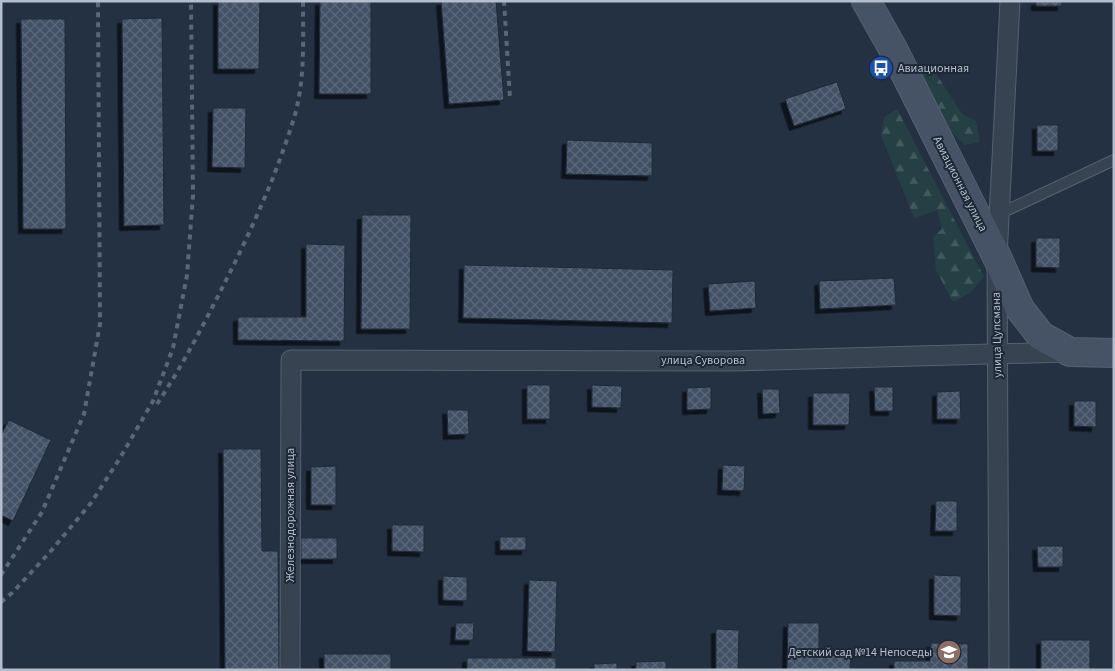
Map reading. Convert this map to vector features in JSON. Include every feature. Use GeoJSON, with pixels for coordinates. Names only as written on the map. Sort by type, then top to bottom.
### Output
{"type":"FeatureCollection","features":[{"type":"Feature","properties":{"kind":"main road","name":"Авиационная улица"},"geometry":{"type":"LineString","coordinates":[[866,1],[893,49],[997,257],[1020,310],[1041,336],[1070,352]]}},
{"type":"Feature","properties":{"kind":"main road","name":"улица Суворова"},"geometry":{"type":"LineString","coordinates":[[1070,352],[1114,353]]}},
{"type":"Feature","properties":{"kind":"street","name":"улица Цупсмана"},"geometry":{"type":"LineString","coordinates":[[999,670],[997,257],[1010,1]]}},
{"type":"Feature","properties":{"kind":"street","name":"улица Суворова"},"geometry":{"type":"LineString","coordinates":[[291,360],[731,360],[1070,352]]}},
{"type":"Feature","properties":{"kind":"street","name":"Железнодорожная улица"},"geometry":{"type":"LineString","coordinates":[[290,670],[291,360]]}},
{"type":"Feature","properties":{"kind":"lane"},"geometry":{"type":"LineString","coordinates":[[998,214],[1114,160]]}},
{"type":"Feature","properties":{"kind":"green space"},"geometry":{"type":"Polygon","coordinates":[[[920,67],[935,72],[962,114],[976,121],[980,142],[965,145],[951,132],[918,82],[920,67]]]}},
{"type":"Feature","properties":{"kind":"green space"},"geometry":{"type":"Polygon","coordinates":[[[897,109],[984,277],[970,293],[953,302],[936,270],[933,237],[942,229],[937,210],[914,218],[881,135],[884,117],[897,109]]]}},
{"type":"Feature","properties":{"kind":"building"},"geometry":{"type":"Polygon","coordinates":[[[218,1],[260,1],[259,69],[218,69],[218,1]]]}},
{"type":"Feature","properties":{"kind":"building"},"geometry":{"type":"Polygon","coordinates":[[[320,1],[371,1],[371,94],[319,94],[320,1]]]}},
{"type":"Feature","properties":{"kind":"building"},"geometry":{"type":"Polygon","coordinates":[[[441,1],[496,1],[504,100],[449,104],[441,1]]]}},
{"type":"Feature","properties":{"kind":"building"},"geometry":{"type":"Polygon","coordinates":[[[1036,1],[1062,1],[1062,6],[1036,6],[1036,1]]]}},
{"type":"Feature","properties":{"kind":"building"},"geometry":{"type":"Polygon","coordinates":[[[162,18],[164,225],[124,226],[122,19],[162,18]]]}},
{"type":"Feature","properties":{"kind":"building"},"geometry":{"type":"Polygon","coordinates":[[[21,19],[65,19],[66,229],[23,229],[21,19]]]}},
{"type":"Feature","properties":{"kind":"building"},"geometry":{"type":"Polygon","coordinates":[[[837,82],[846,109],[794,126],[785,99],[837,82]]]}},
{"type":"Feature","properties":{"kind":"building"},"geometry":{"type":"Polygon","coordinates":[[[213,108],[246,108],[245,168],[212,167],[213,108]]]}},
{"type":"Feature","properties":{"kind":"building"},"geometry":{"type":"Polygon","coordinates":[[[1037,125],[1058,125],[1058,151],[1037,151],[1037,125]]]}},
{"type":"Feature","properties":{"kind":"building"},"geometry":{"type":"Polygon","coordinates":[[[567,140],[652,143],[652,176],[566,174],[567,140]]]}},
{"type":"Feature","properties":{"kind":"building"},"geometry":{"type":"Polygon","coordinates":[[[362,215],[411,215],[410,329],[361,329],[362,215]]]}},
{"type":"Feature","properties":{"kind":"building"},"geometry":{"type":"Polygon","coordinates":[[[1036,238],[1060,238],[1060,268],[1036,267],[1036,238]]]}},
{"type":"Feature","properties":{"kind":"building"},"geometry":{"type":"Polygon","coordinates":[[[306,244],[345,245],[344,341],[238,340],[238,317],[306,317],[306,244]]]}},
{"type":"Feature","properties":{"kind":"building"},"geometry":{"type":"Polygon","coordinates":[[[464,265],[673,270],[672,323],[463,318],[464,265]]]}},
{"type":"Feature","properties":{"kind":"building"},"geometry":{"type":"Polygon","coordinates":[[[894,278],[896,305],[820,309],[819,281],[894,278]]]}},
{"type":"Feature","properties":{"kind":"building"},"geometry":{"type":"Polygon","coordinates":[[[755,281],[756,308],[710,311],[708,284],[755,281]]]}},
{"type":"Feature","properties":{"kind":"building"},"geometry":{"type":"Polygon","coordinates":[[[527,385],[550,385],[550,419],[527,419],[527,385]]]}},
{"type":"Feature","properties":{"kind":"building"},"geometry":{"type":"Polygon","coordinates":[[[592,385],[622,386],[621,408],[592,407],[592,385]]]}},
{"type":"Feature","properties":{"kind":"building"},"geometry":{"type":"Polygon","coordinates":[[[711,387],[711,409],[687,410],[687,388],[711,387]]]}},
{"type":"Feature","properties":{"kind":"building"},"geometry":{"type":"Polygon","coordinates":[[[874,387],[893,387],[893,411],[875,411],[874,387]]]}},
{"type":"Feature","properties":{"kind":"building"},"geometry":{"type":"Polygon","coordinates":[[[762,389],[779,389],[780,413],[763,414],[762,389]]]}},
{"type":"Feature","properties":{"kind":"building"},"geometry":{"type":"Polygon","coordinates":[[[960,391],[961,419],[937,419],[937,392],[960,391]]]}},
{"type":"Feature","properties":{"kind":"building"},"geometry":{"type":"Polygon","coordinates":[[[813,393],[850,393],[849,425],[813,425],[813,393]]]}},
{"type":"Feature","properties":{"kind":"building"},"geometry":{"type":"Polygon","coordinates":[[[1074,401],[1096,401],[1096,427],[1074,426],[1074,401]]]}},
{"type":"Feature","properties":{"kind":"building"},"geometry":{"type":"Polygon","coordinates":[[[447,410],[468,410],[469,434],[448,435],[447,410]]]}},
{"type":"Feature","properties":{"kind":"building"},"geometry":{"type":"Polygon","coordinates":[[[9,420],[51,440],[13,521],[1,515],[1,435],[9,420]]]}},
{"type":"Feature","properties":{"kind":"building"},"geometry":{"type":"Polygon","coordinates":[[[223,449],[261,449],[262,551],[278,551],[279,670],[225,670],[223,449]]]}},
{"type":"Feature","properties":{"kind":"building"},"geometry":{"type":"Polygon","coordinates":[[[723,465],[745,466],[744,491],[722,490],[723,465]]]}},
{"type":"Feature","properties":{"kind":"building"},"geometry":{"type":"Polygon","coordinates":[[[336,466],[336,505],[311,505],[311,467],[336,466]]]}},
{"type":"Feature","properties":{"kind":"building"},"geometry":{"type":"Polygon","coordinates":[[[936,501],[957,501],[957,531],[935,531],[936,501]]]}},
{"type":"Feature","properties":{"kind":"building"},"geometry":{"type":"Polygon","coordinates":[[[392,525],[424,525],[424,552],[392,551],[392,525]]]}},
{"type":"Feature","properties":{"kind":"building"},"geometry":{"type":"Polygon","coordinates":[[[500,537],[526,537],[526,550],[500,550],[500,537]]]}},
{"type":"Feature","properties":{"kind":"building"},"geometry":{"type":"Polygon","coordinates":[[[301,538],[337,538],[337,559],[301,559],[301,538]]]}},
{"type":"Feature","properties":{"kind":"building"},"geometry":{"type":"Polygon","coordinates":[[[1037,546],[1063,546],[1063,567],[1038,567],[1037,546]]]}},
{"type":"Feature","properties":{"kind":"building"},"geometry":{"type":"Polygon","coordinates":[[[934,575],[961,576],[961,616],[934,615],[934,575]]]}},
{"type":"Feature","properties":{"kind":"building"},"geometry":{"type":"Polygon","coordinates":[[[443,576],[467,577],[467,601],[443,600],[443,576]]]}},
{"type":"Feature","properties":{"kind":"building"},"geometry":{"type":"Polygon","coordinates":[[[529,580],[557,581],[555,652],[527,651],[529,580]]]}},
{"type":"Feature","properties":{"kind":"building"},"geometry":{"type":"Polygon","coordinates":[[[456,623],[474,623],[473,640],[455,640],[456,623]]]}},
{"type":"Feature","properties":{"kind":"building"},"geometry":{"type":"Polygon","coordinates":[[[788,623],[819,623],[819,655],[851,656],[850,670],[787,670],[788,623]]]}},
{"type":"Feature","properties":{"kind":"building"},"geometry":{"type":"Polygon","coordinates":[[[716,629],[739,630],[738,670],[716,670],[716,629]]]}},
{"type":"Feature","properties":{"kind":"building"},"geometry":{"type":"Polygon","coordinates":[[[1041,640],[1090,640],[1090,670],[1041,670],[1041,640]]]}},
{"type":"Feature","properties":{"kind":"building","name":"Детский сад №14 Непоседы"},"geometry":{"type":"Polygon","coordinates":[[[931,643],[968,644],[968,670],[894,670],[894,661],[930,661],[931,643]]]}},
{"type":"Feature","properties":{"kind":"building"},"geometry":{"type":"Polygon","coordinates":[[[324,654],[391,654],[391,670],[324,670],[324,654]]]}},
{"type":"Feature","properties":{"kind":"building"},"geometry":{"type":"Polygon","coordinates":[[[467,658],[556,658],[556,670],[467,670],[467,658]]]}},
{"type":"Feature","properties":{"kind":"building"},"geometry":{"type":"Polygon","coordinates":[[[666,661],[666,670],[636,670],[636,662],[666,661]]]}},
{"type":"Feature","properties":{"kind":"building"},"geometry":{"type":"Polygon","coordinates":[[[617,663],[617,670],[594,670],[594,664],[617,663]]]}},
{"type":"Feature","properties":{"kind":"railway"},"geometry":{"type":"LineString","coordinates":[[1,575],[42,512],[84,414],[100,324],[98,1]]}},
{"type":"Feature","properties":{"kind":"railway"},"geometry":{"type":"LineString","coordinates":[[1,602],[12,593],[50,552],[91,503],[153,401],[173,348],[187,275],[193,195],[191,1]]}},
{"type":"Feature","properties":{"kind":"railway"},"geometry":{"type":"LineString","coordinates":[[157,404],[188,354],[231,271],[261,207],[283,151],[296,111],[301,84],[303,1]]}},
{"type":"Feature","properties":{"kind":"railway"},"geometry":{"type":"LineString","coordinates":[[504,1],[510,98]]}},
{"type":"Feature","properties":{"kind":"place","name":"Авиационная"},"geometry":{"type":"Point","coordinates":[881,68]}},
{"type":"Feature","properties":{"kind":"place","name":"Детский сад №14 Непоседы"},"geometry":{"type":"Point","coordinates":[949,652]}}]}
